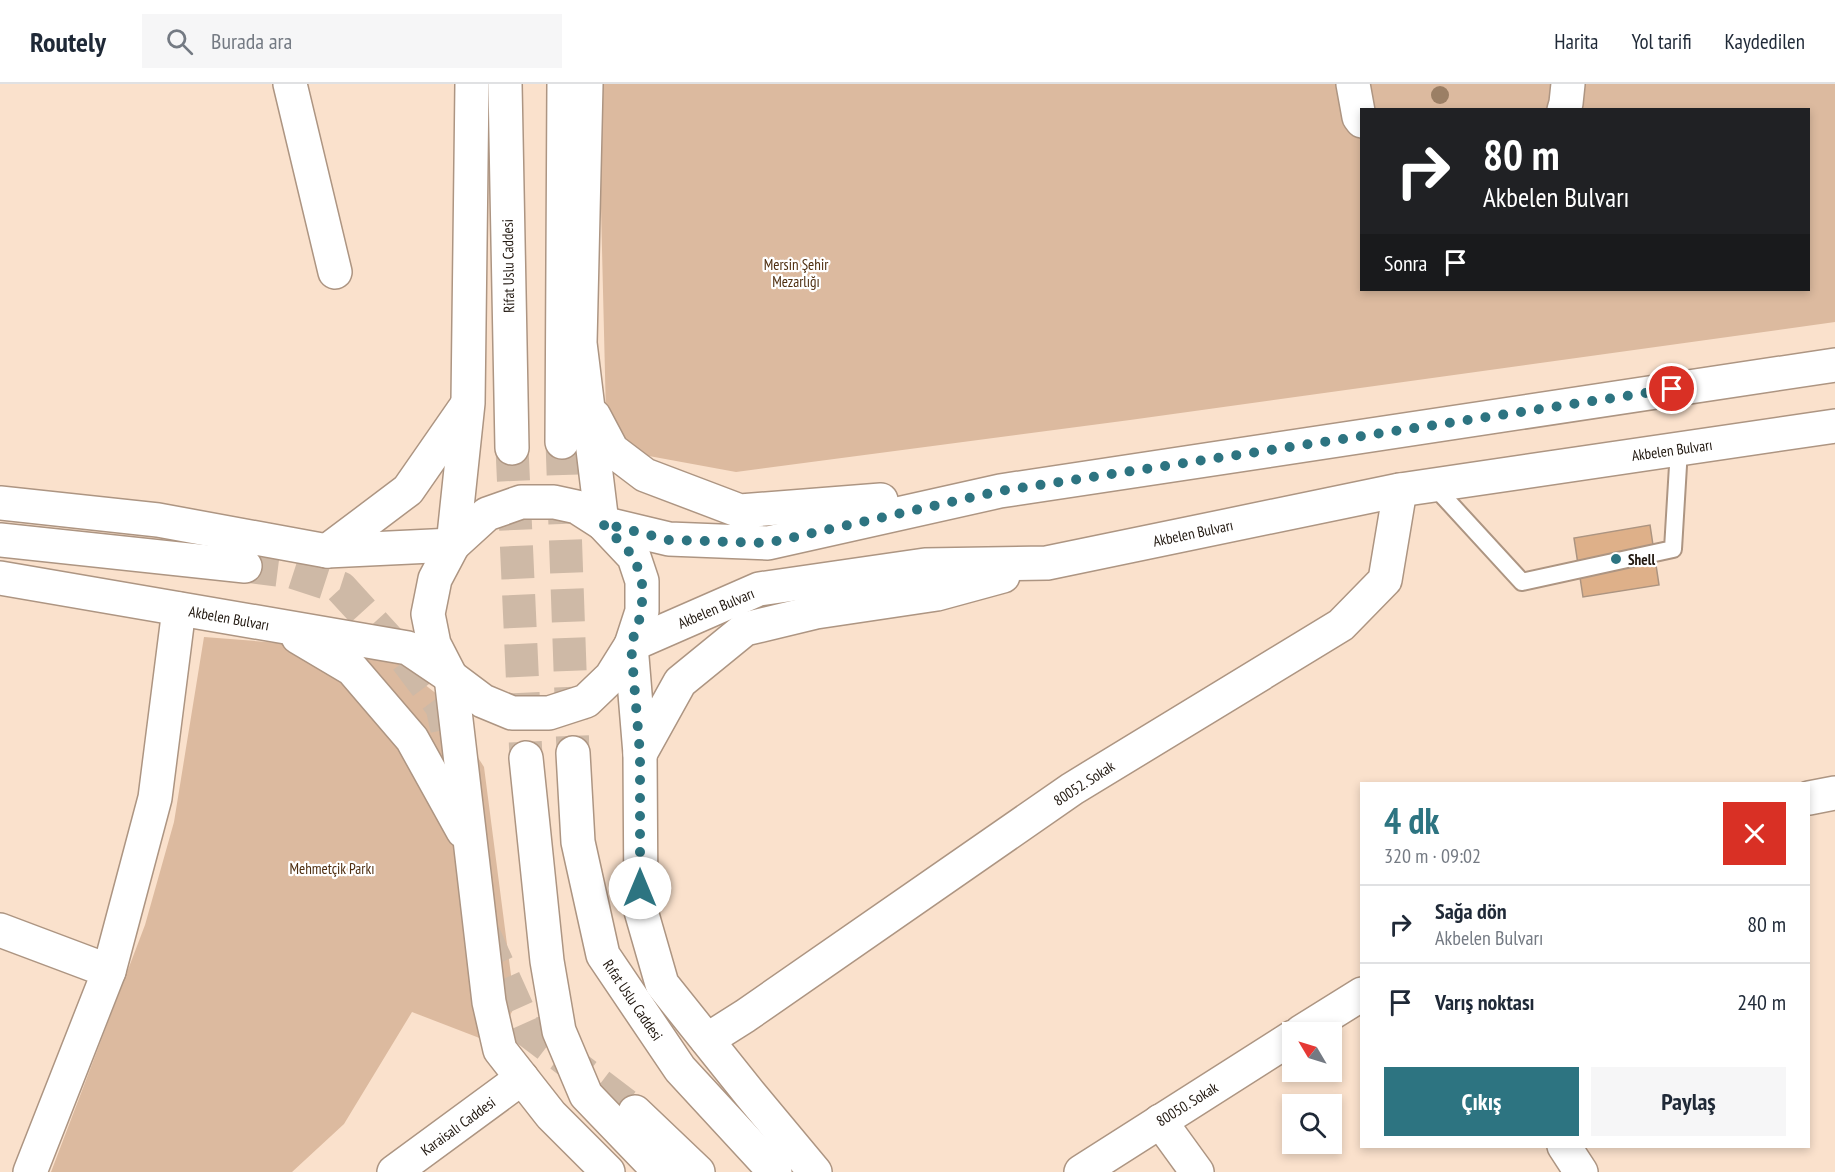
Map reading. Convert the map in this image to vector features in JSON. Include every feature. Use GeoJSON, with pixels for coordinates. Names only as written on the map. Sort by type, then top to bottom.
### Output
{"type":"FeatureCollection","features":[{"type":"Feature","properties":{"kind":"main road"},"geometry":{"type":"LineString","coordinates":[[290,84],[335,273]]}},
{"type":"Feature","properties":{"kind":"main road"},"geometry":{"type":"LineString","coordinates":[[453,545],[468,403],[472,84]]}},
{"type":"Feature","properties":{"kind":"main road","name":"Rifat Uslu Caddesi"},"geometry":{"type":"LineString","coordinates":[[505,84],[512,448]]}},
{"type":"Feature","properties":{"kind":"main road"},"geometry":{"type":"LineString","coordinates":[[562,442],[564,84]]}},
{"type":"Feature","properties":{"kind":"main road"},"geometry":{"type":"LineString","coordinates":[[451,677],[483,701],[512,713],[549,713],[586,700],[610,677],[631,645],[642,611],[642,581],[634,557],[590,515],[589,406],[580,343],[586,84]]}},
{"type":"Feature","properties":{"kind":"main road"},"geometry":{"type":"LineString","coordinates":[[1353,84],[1360,118]]}},
{"type":"Feature","properties":{"kind":"main road"},"geometry":{"type":"LineString","coordinates":[[1565,108],[1568,84]]}},
{"type":"Feature","properties":{"kind":"main road"},"geometry":{"type":"LineString","coordinates":[[608,1172],[550,1115],[500,1050],[489,1002],[451,677],[434,644],[428,614],[435,579],[453,545],[487,514],[520,502],[554,502],[669,540],[768,543],[1000,491],[1835,365]]}},
{"type":"Feature","properties":{"kind":"main road"},"geometry":{"type":"LineString","coordinates":[[327,551],[408,490],[468,403]]}},
{"type":"Feature","properties":{"kind":"main road"},"geometry":{"type":"LineString","coordinates":[[589,406],[612,450],[645,475],[740,511],[1000,491]]}},
{"type":"Feature","properties":{"kind":"main road","name":"Akbelen Bulvarı"},"geometry":{"type":"LineString","coordinates":[[631,645],[759,589],[925,566],[1047,563],[1400,490],[1835,426]]}},
{"type":"Feature","properties":{"kind":"main road","name":"80052. Sokak"},"geometry":{"type":"LineString","coordinates":[[707,1040],[1072,789],[1341,625],[1384,580],[1400,490]]}},
{"type":"Feature","properties":{"kind":"main road"},"geometry":{"type":"LineString","coordinates":[[0,502],[159,520],[327,551],[453,545]]}},
{"type":"Feature","properties":{"kind":"main road"},"geometry":{"type":"LineString","coordinates":[[0,540],[245,566]]}},
{"type":"Feature","properties":{"kind":"main road"},"geometry":{"type":"LineString","coordinates":[[640,754],[680,682],[745,629],[816,612],[937,594],[1047,563]]}},
{"type":"Feature","properties":{"kind":"main road","name":"Akbelen Bulvarı"},"geometry":{"type":"LineString","coordinates":[[0,578],[408,648],[451,677]]}},
{"type":"Feature","properties":{"kind":"main road"},"geometry":{"type":"LineString","coordinates":[[30,1172],[109,971],[155,798],[179,609]]}},
{"type":"Feature","properties":{"kind":"main road"},"geometry":{"type":"LineString","coordinates":[[281,627],[352,669],[412,739],[471,846]]}},
{"type":"Feature","properties":{"kind":"main road"},"geometry":{"type":"LineString","coordinates":[[631,645],[640,754],[641,911],[662,984],[815,1172]]}},
{"type":"Feature","properties":{"kind":"main road","name":"Rıfat Uslu Caddesi"},"geometry":{"type":"LineString","coordinates":[[573,753],[578,842],[603,955],[680,1069],[775,1172]]}},
{"type":"Feature","properties":{"kind":"main road"},"geometry":{"type":"LineString","coordinates":[[525,758],[547,961],[559,1031],[586,1095],[660,1172]]}},
{"type":"Feature","properties":{"kind":"main road"},"geometry":{"type":"LineString","coordinates":[[1810,798],[1835,793]]}},
{"type":"Feature","properties":{"kind":"main road"},"geometry":{"type":"LineString","coordinates":[[0,930],[109,971]]}},
{"type":"Feature","properties":{"kind":"main road"},"geometry":{"type":"LineString","coordinates":[[1317,1022],[1360,995]]}},
{"type":"Feature","properties":{"kind":"main road","name":"80050. Sokak"},"geometry":{"type":"LineString","coordinates":[[1081,1172],[1282,1044]]}},
{"type":"Feature","properties":{"kind":"main road","name":"Karaisalı Caddesi"},"geometry":{"type":"LineString","coordinates":[[405,1169],[522,1078]]}},
{"type":"Feature","properties":{"kind":"main road"},"geometry":{"type":"LineString","coordinates":[[635,1112],[698,1172]]}},
{"type":"Feature","properties":{"kind":"main road"},"geometry":{"type":"LineString","coordinates":[[1160,1121],[1197,1172]]}},
{"type":"Feature","properties":{"kind":"main road"},"geometry":{"type":"LineString","coordinates":[[1565,1148],[1581,1172]]}},
{"type":"Feature","properties":{"kind":"lane"},"geometry":{"type":"LineString","coordinates":[[1433,485],[1522,582],[1673,549],[1680,449]]}},
{"type":"Feature","properties":{"kind":"green space","name":"Mersin Şehir Mezarlığı"},"geometry":{"type":"Polygon","coordinates":[[[598,84],[1835,84],[1835,322],[736,472],[638,454],[606,415],[598,84]]]}},
{"type":"Feature","properties":{"kind":"green space","name":"Mehmetçik Parkı"},"geometry":{"type":"Polygon","coordinates":[[[204,637],[382,651],[438,695],[484,767],[515,1006],[495,1044],[412,1012],[344,1124],[292,1172],[51,1172],[145,925],[174,822],[204,637]]]}},
{"type":"Feature","properties":{"kind":"building"},"geometry":{"type":"Polygon","coordinates":[[[1650,525],[1659,585],[1583,597],[1574,538],[1650,525]]]}},
{"type":"Feature","properties":{"kind":"tunnel"},"geometry":{"type":"LineString","coordinates":[[562,442],[573,753]]}},
{"type":"Feature","properties":{"kind":"tunnel"},"geometry":{"type":"LineString","coordinates":[[512,448],[526,758]]}},
{"type":"Feature","properties":{"kind":"tunnel"},"geometry":{"type":"LineString","coordinates":[[245,566],[292,572],[341,588],[405,658],[442,707],[450,744]]}},
{"type":"Feature","properties":{"kind":"tunnel"},"geometry":{"type":"LineString","coordinates":[[484,934],[527,1030],[635,1112]]}},
{"type":"Feature","properties":{"kind":"place","name":"Shell"},"geometry":{"type":"Point","coordinates":[1616,559]}},
{"type":"Feature","properties":{"kind":"route"},"geometry":{"type":"LineString","coordinates":[[640,888],[640,754],[631,645],[642,611],[642,581],[634,557],[602,523],[669,540],[768,543],[1000,491],[1672,389]]}}]}
